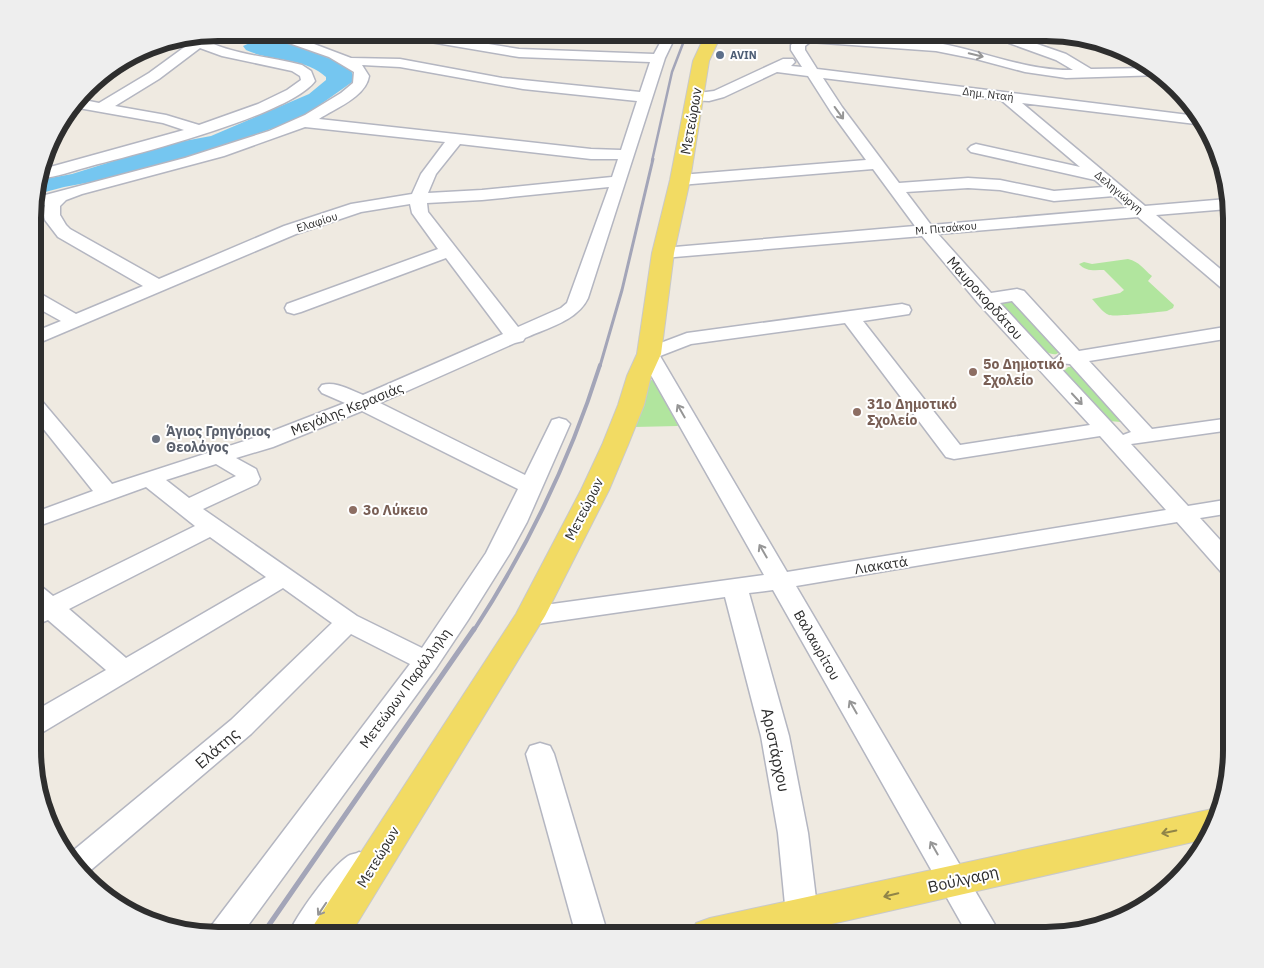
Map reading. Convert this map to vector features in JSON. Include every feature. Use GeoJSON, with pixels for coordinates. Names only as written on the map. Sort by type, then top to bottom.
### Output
{"type":"FeatureCollection","features":[{"type":"Feature","properties":{"kind":"main road","name":"Μετεώρων"},"geometry":{"type":"LineString","coordinates":[[335,926],[372,870],[391,835],[530,616],[595,490],[615,446],[631,405],[639,376],[649,354],[663,253],[680,180],[701,61],[710,42]]}},
{"type":"Feature","properties":{"kind":"main road","name":"Βούλγαρη"},"geometry":{"type":"LineString","coordinates":[[748,927],[1206,825]]}},
{"type":"Feature","properties":{"kind":"street"},"geometry":{"type":"LineString","coordinates":[[42,201],[60,197],[76,190],[209,156],[303,122],[345,96],[359,84],[362,77],[360,71],[350,62],[297,41]]}},
{"type":"Feature","properties":{"kind":"street"},"geometry":{"type":"LineString","coordinates":[[400,63],[440,41]]}},
{"type":"Feature","properties":{"kind":"street"},"geometry":{"type":"LineString","coordinates":[[450,41],[527,54],[658,58]]}},
{"type":"Feature","properties":{"kind":"street","name":"Μεγάλης Κερασιάς"},"geometry":{"type":"LineString","coordinates":[[42,518],[149,478],[265,442],[363,403],[563,316],[575,306],[619,181],[658,58],[666,42]]}},
{"type":"Feature","properties":{"kind":"street"},"geometry":{"type":"LineString","coordinates":[[801,55],[798,45],[805,42]]}},
{"type":"Feature","properties":{"kind":"street"},"geometry":{"type":"LineString","coordinates":[[695,97],[714,96],[775,68],[801,55],[813,42]]}},
{"type":"Feature","properties":{"kind":"street"},"geometry":{"type":"LineString","coordinates":[[880,42],[967,52],[1045,71],[1089,74],[1146,72]]}},
{"type":"Feature","properties":{"kind":"street"},"geometry":{"type":"LineString","coordinates":[[936,47],[938,42]]}},
{"type":"Feature","properties":{"kind":"street"},"geometry":{"type":"LineString","coordinates":[[991,86],[1002,59],[1013,42]]}},
{"type":"Feature","properties":{"kind":"street"},"geometry":{"type":"LineString","coordinates":[[1019,42],[1069,61],[1089,74]]}},
{"type":"Feature","properties":{"kind":"street"},"geometry":{"type":"LineString","coordinates":[[102,107],[154,76],[193,43]]}},
{"type":"Feature","properties":{"kind":"street"},"geometry":{"type":"LineString","coordinates":[[47,173],[199,130],[272,103],[300,89],[309,80],[305,73],[294,67],[223,51],[200,43]]}},
{"type":"Feature","properties":{"kind":"street"},"geometry":{"type":"LineString","coordinates":[[1002,59],[1044,51]]}},
{"type":"Feature","properties":{"kind":"street","name":"Μαυροκορδάτου"},"geometry":{"type":"LineString","coordinates":[[801,55],[836,109],[896,188],[925,230],[985,299],[1222,557]]}},
{"type":"Feature","properties":{"kind":"street"},"geometry":{"type":"LineString","coordinates":[[350,62],[372,60],[400,63],[481,79],[582,92],[646,97]]}},
{"type":"Feature","properties":{"kind":"street","name":"Δημ. Νταή"},"geometry":{"type":"LineString","coordinates":[[775,68],[991,86],[1006,97],[1193,120]]}},
{"type":"Feature","properties":{"kind":"street","name":"Δεληγιώργη"},"geometry":{"type":"LineString","coordinates":[[1006,97],[1223,279]]}},
{"type":"Feature","properties":{"kind":"street"},"geometry":{"type":"LineString","coordinates":[[83,104],[182,123],[199,130]]}},
{"type":"Feature","properties":{"kind":"street"},"geometry":{"type":"LineString","coordinates":[[303,122],[591,154],[627,155]]}},
{"type":"Feature","properties":{"kind":"street"},"geometry":{"type":"LineString","coordinates":[[455,140],[428,174],[422,185],[418,199],[420,213],[516,337]]}},
{"type":"Feature","properties":{"kind":"street"},"geometry":{"type":"LineString","coordinates":[[976,150],[1101,176]]}},
{"type":"Feature","properties":{"kind":"street"},"geometry":{"type":"LineString","coordinates":[[680,180],[877,164]]}},
{"type":"Feature","properties":{"kind":"street"},"geometry":{"type":"LineString","coordinates":[[49,166],[62,169]]}},
{"type":"Feature","properties":{"kind":"street","name":"Ελαφίου"},"geometry":{"type":"LineString","coordinates":[[41,336],[290,230],[386,201],[482,195],[619,181]]}},
{"type":"Feature","properties":{"kind":"street"},"geometry":{"type":"LineString","coordinates":[[896,188],[968,183],[1017,188],[1054,196],[1118,191]]}},
{"type":"Feature","properties":{"kind":"street"},"geometry":{"type":"LineString","coordinates":[[60,197],[52,207],[50,215],[54,224],[64,233],[157,286]]}},
{"type":"Feature","properties":{"kind":"street","name":"Μ. Πιτσάκου"},"geometry":{"type":"LineString","coordinates":[[663,253],[1222,205]]}},
{"type":"Feature","properties":{"kind":"street"},"geometry":{"type":"LineString","coordinates":[[294,308],[448,250]]}},
{"type":"Feature","properties":{"kind":"street"},"geometry":{"type":"LineString","coordinates":[[985,299],[1017,295],[1147,436]]}},
{"type":"Feature","properties":{"kind":"street"},"geometry":{"type":"LineString","coordinates":[[41,302],[75,321]]}},
{"type":"Feature","properties":{"kind":"street"},"geometry":{"type":"LineString","coordinates":[[649,354],[687,339],[902,310]]}},
{"type":"Feature","properties":{"kind":"street"},"geometry":{"type":"LineString","coordinates":[[850,317],[954,452],[1111,435],[1147,436],[1223,425]]}},
{"type":"Feature","properties":{"kind":"street"},"geometry":{"type":"LineString","coordinates":[[1043,362],[1223,333]]}},
{"type":"Feature","properties":{"kind":"street","name":"Βαλαωρίτου"},"geometry":{"type":"LineString","coordinates":[[649,354],[980,927]]}},
{"type":"Feature","properties":{"kind":"street"},"geometry":{"type":"LineString","coordinates":[[329,389],[363,403],[532,487]]}},
{"type":"Feature","properties":{"kind":"street"},"geometry":{"type":"LineString","coordinates":[[41,413],[107,493]]}},
{"type":"Feature","properties":{"kind":"street","name":"Μετεώρων Παράλληλη"},"geometry":{"type":"LineString","coordinates":[[230,926],[427,661],[498,554],[532,487],[559,424]]}},
{"type":"Feature","properties":{"kind":"street"},"geometry":{"type":"LineString","coordinates":[[187,508],[249,479],[248,474],[219,457]]}},
{"type":"Feature","properties":{"kind":"street"},"geometry":{"type":"LineString","coordinates":[[149,478],[211,527],[348,622],[427,661]]}},
{"type":"Feature","properties":{"kind":"street","name":"Λιακατά"},"geometry":{"type":"LineString","coordinates":[[530,616],[780,581],[1222,507]]}},
{"type":"Feature","properties":{"kind":"street"},"geometry":{"type":"LineString","coordinates":[[42,605],[211,527]]}},
{"type":"Feature","properties":{"kind":"street"},"geometry":{"type":"LineString","coordinates":[[42,720],[282,578]]}},
{"type":"Feature","properties":{"kind":"street","name":"Αριστάρχου"},"geometry":{"type":"LineString","coordinates":[[735,588],[775,736],[794,833],[802,915]]}},
{"type":"Feature","properties":{"kind":"street"},"geometry":{"type":"LineString","coordinates":[[42,608],[125,671]]}},
{"type":"Feature","properties":{"kind":"street","name":"Ελάτης"},"geometry":{"type":"LineString","coordinates":[[81,861],[241,727],[348,622]]}},
{"type":"Feature","properties":{"kind":"street"},"geometry":{"type":"LineString","coordinates":[[540,754],[590,926]]}},
{"type":"Feature","properties":{"kind":"street"},"geometry":{"type":"LineString","coordinates":[[310,926],[346,877],[391,835]]}},
{"type":"Feature","properties":{"kind":"green space"},"geometry":{"type":"Polygon","coordinates":[[[1128,259],[1138,264],[1152,276],[1148,281],[1174,305],[1173,308],[1167,311],[1109,315],[1100,308],[1092,299],[1120,293],[1124,290],[1104,270],[1088,269],[1079,264],[1128,259]]]}},
{"type":"Feature","properties":{"kind":"green space"},"geometry":{"type":"Polygon","coordinates":[[[1012,301],[1058,353],[1046,352],[999,302],[1012,301]]]}},
{"type":"Feature","properties":{"kind":"green space"},"geometry":{"type":"Polygon","coordinates":[[[1068,367],[1073,367],[1121,422],[1109,421],[1064,371],[1068,367]]]}},
{"type":"Feature","properties":{"kind":"green space"},"geometry":{"type":"Polygon","coordinates":[[[649,379],[656,382],[678,426],[634,427],[649,379]]]}},
{"type":"Feature","properties":{"kind":"water"},"geometry":{"type":"Polygon","coordinates":[[[283,41],[339,62],[350,68],[355,80],[307,114],[289,123],[173,162],[43,192],[46,179],[72,174],[168,144],[211,136],[309,94],[326,80],[326,77],[308,66],[246,50],[243,46],[252,42],[283,41]]]}},
{"type":"Feature","properties":{"kind":"railway"},"geometry":{"type":"LineString","coordinates":[[652,161],[672,72],[684,42]]}},
{"type":"Feature","properties":{"kind":"railway"},"geometry":{"type":"LineString","coordinates":[[600,366],[622,290],[653,159]]}},
{"type":"Feature","properties":{"kind":"railway"},"geometry":{"type":"LineString","coordinates":[[474,630],[494,599],[546,502],[575,435],[600,365]]}},
{"type":"Feature","properties":{"kind":"railway"},"geometry":{"type":"LineString","coordinates":[[268,926],[474,629]]}},
{"type":"Feature","properties":{"kind":"place","name":"AVIN"},"geometry":{"type":"Point","coordinates":[720,55]}},
{"type":"Feature","properties":{"kind":"place","name":"5ο Δημοτικό Σχολείο"},"geometry":{"type":"Point","coordinates":[973,372]}},
{"type":"Feature","properties":{"kind":"place","name":"31ο Δημοτικό Σχολείο"},"geometry":{"type":"Point","coordinates":[857,412]}},
{"type":"Feature","properties":{"kind":"place","name":"Άγιος Γρηγόριος Θεολόγος"},"geometry":{"type":"Point","coordinates":[156,439]}},
{"type":"Feature","properties":{"kind":"place","name":"3ο Λύκειο"},"geometry":{"type":"Point","coordinates":[353,510]}}]}
